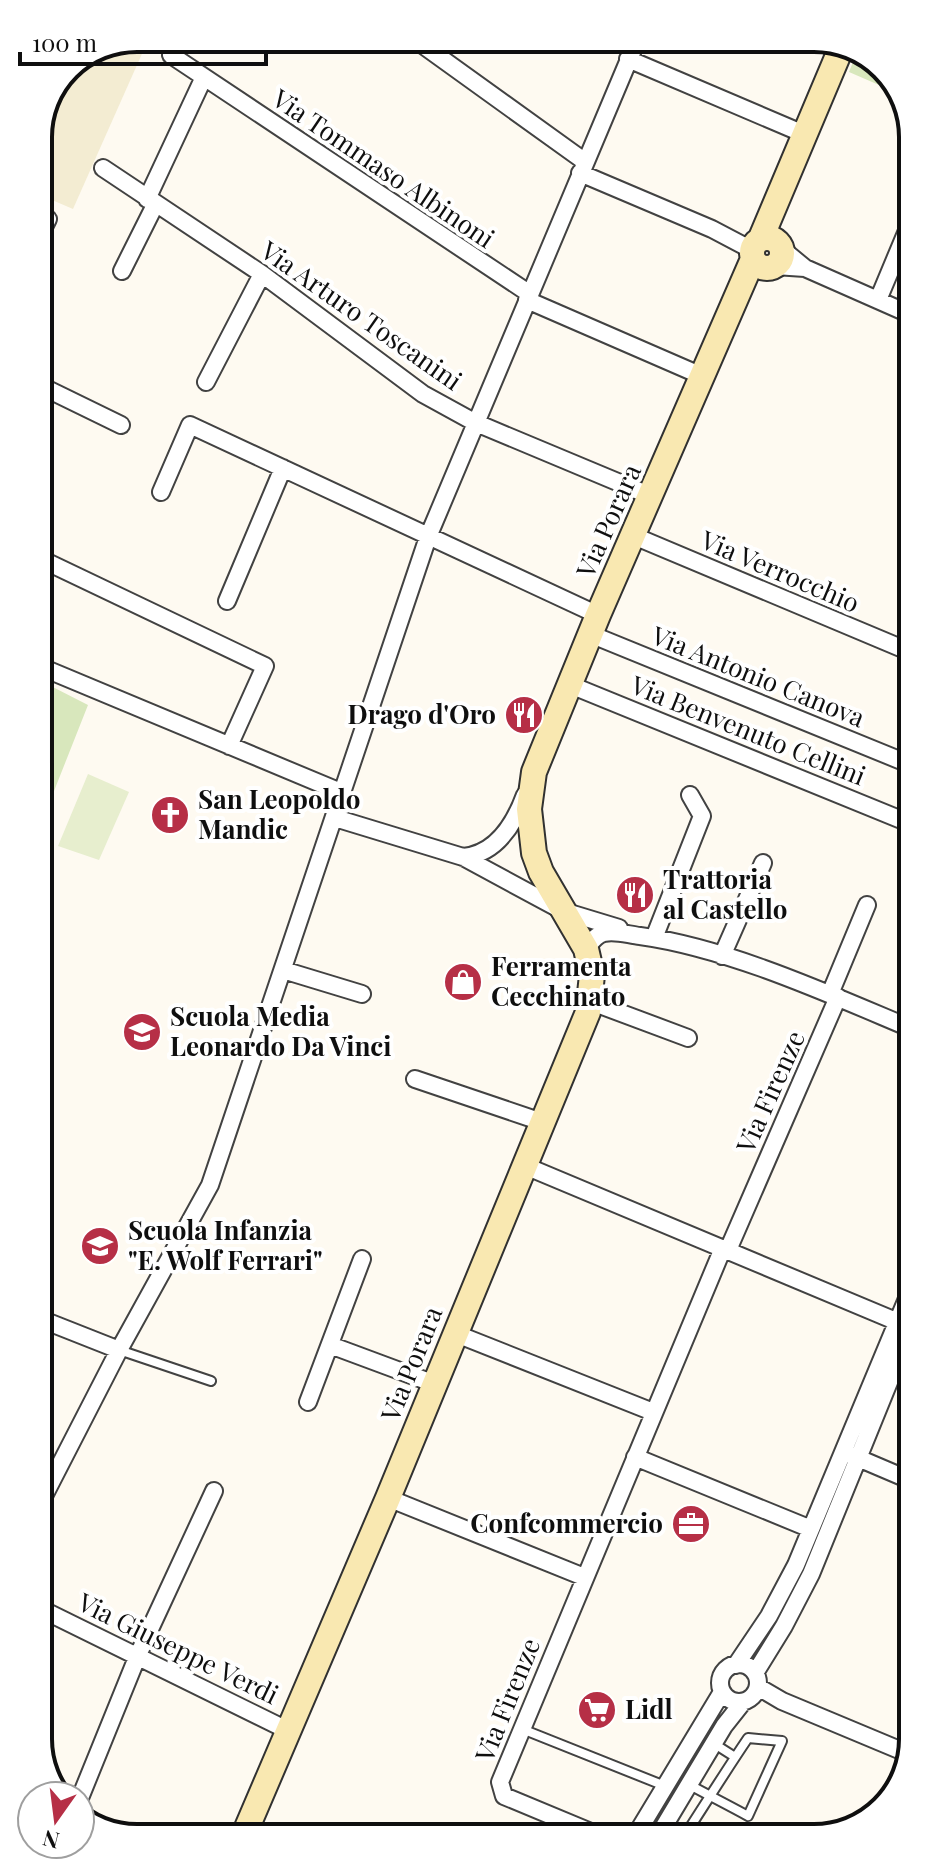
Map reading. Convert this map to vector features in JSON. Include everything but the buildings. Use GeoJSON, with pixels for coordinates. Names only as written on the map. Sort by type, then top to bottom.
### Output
{"type":"FeatureCollection","features":[{"type":"Feature","properties":{"kind":"street"},"geometry":{"type":"LineString","coordinates":[[431,52],[582,167],[712,229],[899,309]]}},
{"type":"Feature","properties":{"kind":"street"},"geometry":{"type":"LineString","coordinates":[[52,1480],[119,1350],[210,1185],[428,537],[631,52]]}},
{"type":"Feature","properties":{"kind":"street","name":"Via Tommaso Albinoni"},"geometry":{"type":"LineString","coordinates":[[171,55],[528,297],[702,376]]}},
{"type":"Feature","properties":{"kind":"street"},"geometry":{"type":"LineString","coordinates":[[765,251],[777,199],[838,55]]}},
{"type":"Feature","properties":{"kind":"street"},"geometry":{"type":"LineString","coordinates":[[628,59],[804,134]]}},
{"type":"Feature","properties":{"kind":"street"},"geometry":{"type":"LineString","coordinates":[[122,271],[204,77]]}},
{"type":"Feature","properties":{"kind":"street","name":"Via Arturo Toscanini"},"geometry":{"type":"LineString","coordinates":[[103,168],[262,274],[403,380],[474,422],[651,496]]}},
{"type":"Feature","properties":{"kind":"street"},"geometry":{"type":"LineString","coordinates":[[878,300],[899,250]]}},
{"type":"Feature","properties":{"kind":"street","name":"Via Porara"},"geometry":{"type":"LineString","coordinates":[[463,857],[487,852],[518,815],[568,684],[737,294],[765,251]]}},
{"type":"Feature","properties":{"kind":"street"},"geometry":{"type":"LineString","coordinates":[[206,382],[262,274]]}},
{"type":"Feature","properties":{"kind":"street"},"geometry":{"type":"LineString","coordinates":[[52,391],[121,425]]}},
{"type":"Feature","properties":{"kind":"street","name":"Via Antonio Canova"},"geometry":{"type":"LineString","coordinates":[[161,492],[190,425],[428,537],[594,625],[899,760]]}},
{"type":"Feature","properties":{"kind":"street"},"geometry":{"type":"LineString","coordinates":[[227,601],[283,468]]}},
{"type":"Feature","properties":{"kind":"street","name":"Via Verrocchio"},"geometry":{"type":"LineString","coordinates":[[634,536],[899,647]]}},
{"type":"Feature","properties":{"kind":"street"},"geometry":{"type":"LineString","coordinates":[[52,564],[265,666],[229,746]]}},
{"type":"Feature","properties":{"kind":"street"},"geometry":{"type":"LineString","coordinates":[[52,672],[343,793]]}},
{"type":"Feature","properties":{"kind":"street","name":"Via Benvenuto Cellini"},"geometry":{"type":"LineString","coordinates":[[568,684],[899,819]]}},
{"type":"Feature","properties":{"kind":"street","name":"Via Porara"},"geometry":{"type":"LineString","coordinates":[[249,1824],[388,1498],[588,1012],[592,975],[586,949],[541,872],[534,853],[529,809],[534,772]]}},
{"type":"Feature","properties":{"kind":"street"},"geometry":{"type":"LineString","coordinates":[[650,937],[702,816],[690,795]]}},
{"type":"Feature","properties":{"kind":"street"},"geometry":{"type":"LineString","coordinates":[[335,818],[463,857],[563,911],[722,956],[834,996],[899,1023]]}},
{"type":"Feature","properties":{"kind":"street"},"geometry":{"type":"LineString","coordinates":[[722,956],[763,863]]}},
{"type":"Feature","properties":{"kind":"street","name":"Via Firenze"},"geometry":{"type":"LineString","coordinates":[[559,1824],[504,1796],[500,1782],[653,1412],[834,996],[867,905]]}},
{"type":"Feature","properties":{"kind":"street"},"geometry":{"type":"LineString","coordinates":[[586,949],[597,935],[606,932],[650,937]]}},
{"type":"Feature","properties":{"kind":"street"},"geometry":{"type":"LineString","coordinates":[[283,970],[362,994]]}},
{"type":"Feature","properties":{"kind":"street"},"geometry":{"type":"LineString","coordinates":[[589,1001],[688,1038]]}},
{"type":"Feature","properties":{"kind":"street"},"geometry":{"type":"LineString","coordinates":[[415,1079],[542,1122]]}},
{"type":"Feature","properties":{"kind":"street"},"geometry":{"type":"LineString","coordinates":[[523,1165],[899,1323]]}},
{"type":"Feature","properties":{"kind":"street"},"geometry":{"type":"LineString","coordinates":[[308,1402],[362,1259]]}},
{"type":"Feature","properties":{"kind":"street"},"geometry":{"type":"LineString","coordinates":[[52,1324],[119,1350]]}},
{"type":"Feature","properties":{"kind":"street"},"geometry":{"type":"LineString","coordinates":[[454,1333],[653,1412]]}},
{"type":"Feature","properties":{"kind":"street"},"geometry":{"type":"LineString","coordinates":[[665,1824],[713,1743],[751,1690],[811,1574],[850,1455],[899,1337]]}},
{"type":"Feature","properties":{"kind":"street"},"geometry":{"type":"LineString","coordinates":[[330,1345],[435,1384]]}},
{"type":"Feature","properties":{"kind":"street"},"geometry":{"type":"LineString","coordinates":[[850,1455],[899,1476]]}},
{"type":"Feature","properties":{"kind":"street"},"geometry":{"type":"LineString","coordinates":[[736,1665],[769,1616],[850,1455]]}},
{"type":"Feature","properties":{"kind":"street"},"geometry":{"type":"LineString","coordinates":[[635,1457],[811,1529]]}},
{"type":"Feature","properties":{"kind":"street"},"geometry":{"type":"LineString","coordinates":[[87,1780],[138,1655],[214,1491]]}},
{"type":"Feature","properties":{"kind":"street"},"geometry":{"type":"LineString","coordinates":[[388,1498],[584,1577]]}},
{"type":"Feature","properties":{"kind":"street","name":"Via Giuseppe Verdi"},"geometry":{"type":"LineString","coordinates":[[52,1614],[289,1731]]}},
{"type":"Feature","properties":{"kind":"street"},"geometry":{"type":"LineString","coordinates":[[642,1824],[722,1692],[722,1676],[730,1667],[747,1666],[751,1690]]}},
{"type":"Feature","properties":{"kind":"street"},"geometry":{"type":"LineString","coordinates":[[722,1692],[732,1701],[751,1690],[898,1749]]}},
{"type":"Feature","properties":{"kind":"lane"},"geometry":{"type":"LineString","coordinates":[[119,1350],[211,1381]]}},
{"type":"Feature","properties":{"kind":"lane"},"geometry":{"type":"LineString","coordinates":[[522,1729],[665,1786]]}},
{"type":"Feature","properties":{"kind":"lane"},"geometry":{"type":"LineString","coordinates":[[687,1784],[710,1796],[748,1816],[782,1741],[748,1738],[735,1757],[710,1796],[692,1824]]}},
{"type":"Feature","properties":{"kind":"lane"},"geometry":{"type":"LineString","coordinates":[[713,1743],[735,1757]]}},
{"type":"Feature","properties":{"kind":"shaded area"},"geometry":{"type":"Polygon","coordinates":[[[143,52],[73,209],[52,200],[52,131],[61,99],[77,77],[90,66],[104,58],[143,52]]]}},
{"type":"Feature","properties":{"kind":"green space"},"geometry":{"type":"Polygon","coordinates":[[[853,62],[882,86],[849,72],[853,62]]]}},
{"type":"Feature","properties":{"kind":"green space"},"geometry":{"type":"Polygon","coordinates":[[[52,687],[88,705],[52,796],[52,687]]]}},
{"type":"Feature","properties":{"kind":"green space"},"geometry":{"type":"Polygon","coordinates":[[[88,774],[129,792],[99,860],[58,846],[88,774]]]}},
{"type":"Feature","properties":{"kind":"place","name":"Drago d'Oro"},"geometry":{"type":"Point","coordinates":[524,715]}},
{"type":"Feature","properties":{"kind":"place","name":"San Leopoldo Mandic"},"geometry":{"type":"Point","coordinates":[170,815]}},
{"type":"Feature","properties":{"kind":"place","name":"Trattoria al Castello"},"geometry":{"type":"Point","coordinates":[635,895]}},
{"type":"Feature","properties":{"kind":"place","name":"Ferramenta Cecchinato"},"geometry":{"type":"Point","coordinates":[463,982]}},
{"type":"Feature","properties":{"kind":"place","name":"Scuola Media Leonardo Da Vinci"},"geometry":{"type":"Point","coordinates":[142,1032]}},
{"type":"Feature","properties":{"kind":"place","name":"Scuola Infanzia \"E. Wolf Ferrari\""},"geometry":{"type":"Point","coordinates":[100,1246]}},
{"type":"Feature","properties":{"kind":"place","name":"Confcommercio"},"geometry":{"type":"Point","coordinates":[691,1524]}},
{"type":"Feature","properties":{"kind":"place","name":"Lidl"},"geometry":{"type":"Point","coordinates":[597,1710]}}]}
